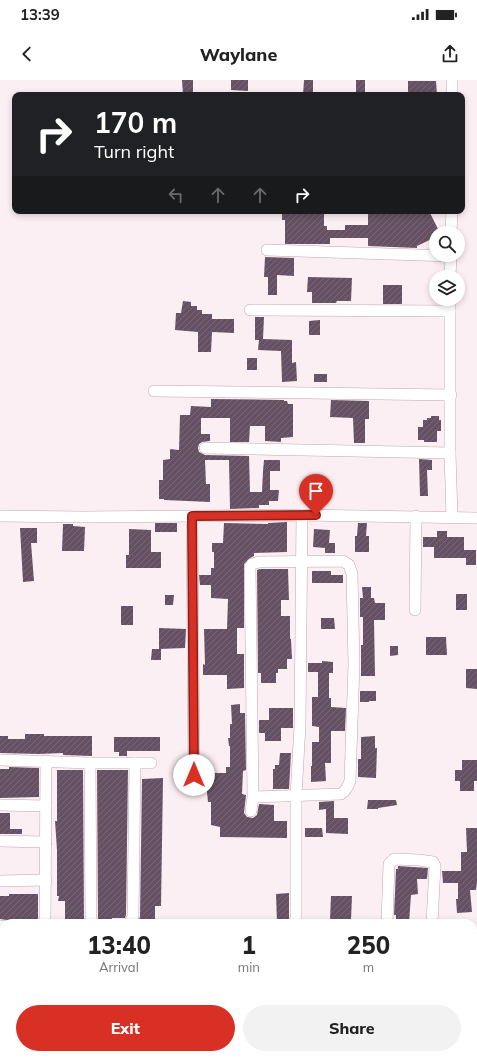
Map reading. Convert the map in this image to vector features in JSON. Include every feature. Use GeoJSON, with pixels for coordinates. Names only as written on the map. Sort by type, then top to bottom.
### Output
{"type":"FeatureCollection","features":[{"type":"Feature","properties":{"kind":"street"},"geometry":{"type":"LineString","coordinates":[[452,80],[452,92]]}},
{"type":"Feature","properties":{"kind":"street"},"geometry":{"type":"LineString","coordinates":[[451,226],[452,214]]}},
{"type":"Feature","properties":{"kind":"street"},"geometry":{"type":"LineString","coordinates":[[267,250],[429,254]]}},
{"type":"Feature","properties":{"kind":"street"},"geometry":{"type":"LineString","coordinates":[[450,306],[450,453],[452,517]]}},
{"type":"Feature","properties":{"kind":"street"},"geometry":{"type":"LineString","coordinates":[[250,310],[450,311]]}},
{"type":"Feature","properties":{"kind":"street"},"geometry":{"type":"LineString","coordinates":[[154,390],[451,395]]}},
{"type":"Feature","properties":{"kind":"street"},"geometry":{"type":"LineString","coordinates":[[205,448],[450,453]]}},
{"type":"Feature","properties":{"kind":"street"},"geometry":{"type":"LineString","coordinates":[[0,516],[81,517],[302,515],[477,518]]}},
{"type":"Feature","properties":{"kind":"street"},"geometry":{"type":"LineString","coordinates":[[296,919],[296,796],[300,725],[302,515]]}},
{"type":"Feature","properties":{"kind":"street"},"geometry":{"type":"LineString","coordinates":[[192,516],[194,775]]}},
{"type":"Feature","properties":{"kind":"street"},"geometry":{"type":"LineString","coordinates":[[415,610],[416,516]]}},
{"type":"Feature","properties":{"kind":"street"},"geometry":{"type":"LineString","coordinates":[[252,811],[250,567],[252,564],[259,562],[343,561],[350,565],[352,574],[354,664],[349,785],[341,794],[253,796]]}},
{"type":"Feature","properties":{"kind":"street"},"geometry":{"type":"LineString","coordinates":[[0,760],[90,763],[151,763]]}},
{"type":"Feature","properties":{"kind":"street"},"geometry":{"type":"LineString","coordinates":[[45,919],[46,761]]}},
{"type":"Feature","properties":{"kind":"street"},"geometry":{"type":"LineString","coordinates":[[90,763],[92,919]]}},
{"type":"Feature","properties":{"kind":"street"},"geometry":{"type":"LineString","coordinates":[[132,919],[135,763]]}},
{"type":"Feature","properties":{"kind":"street"},"geometry":{"type":"LineString","coordinates":[[0,805],[46,806]]}},
{"type":"Feature","properties":{"kind":"street"},"geometry":{"type":"LineString","coordinates":[[0,841],[46,842]]}},
{"type":"Feature","properties":{"kind":"street"},"geometry":{"type":"LineString","coordinates":[[387,919],[388,867],[392,860],[402,859],[433,862],[435,866],[432,919]]}},
{"type":"Feature","properties":{"kind":"street"},"geometry":{"type":"LineString","coordinates":[[0,881],[46,880]]}},
{"type":"Feature","properties":{"kind":"building"},"geometry":{"type":"Polygon","coordinates":[[[182,80],[193,80],[193,92],[183,92],[182,80]]]}},
{"type":"Feature","properties":{"kind":"building"},"geometry":{"type":"Polygon","coordinates":[[[231,80],[248,80],[248,91],[231,90],[231,80]]]}},
{"type":"Feature","properties":{"kind":"building"},"geometry":{"type":"Polygon","coordinates":[[[304,80],[313,80],[313,92],[303,92],[304,80]]]}},
{"type":"Feature","properties":{"kind":"building"},"geometry":{"type":"Polygon","coordinates":[[[356,80],[365,80],[365,92],[356,92],[356,80]]]}},
{"type":"Feature","properties":{"kind":"building"},"geometry":{"type":"Polygon","coordinates":[[[408,81],[436,81],[437,92],[408,92],[408,81]]]}},
{"type":"Feature","properties":{"kind":"building"},"geometry":{"type":"Polygon","coordinates":[[[282,214],[324,214],[324,226],[327,226],[327,230],[345,230],[345,225],[368,225],[368,214],[430,214],[436,226],[429,226],[429,240],[417,246],[417,248],[368,246],[368,238],[330,238],[330,244],[285,244],[285,220],[282,220],[282,214]]]}},
{"type":"Feature","properties":{"kind":"building"},"geometry":{"type":"Polygon","coordinates":[[[265,257],[294,258],[294,276],[277,275],[277,295],[268,295],[268,277],[264,277],[265,257]]]}},
{"type":"Feature","properties":{"kind":"building"},"geometry":{"type":"Polygon","coordinates":[[[308,277],[352,278],[351,301],[337,301],[336,303],[312,303],[312,292],[307,292],[308,277]]]}},
{"type":"Feature","properties":{"kind":"building"},"geometry":{"type":"Polygon","coordinates":[[[383,285],[402,285],[402,304],[383,304],[383,285]]]}},
{"type":"Feature","properties":{"kind":"building"},"geometry":{"type":"Polygon","coordinates":[[[183,301],[191,302],[191,306],[197,306],[197,310],[202,310],[202,314],[212,314],[212,319],[234,319],[234,333],[212,332],[211,352],[198,352],[198,332],[175,330],[176,313],[181,313],[183,301]]]}},
{"type":"Feature","properties":{"kind":"building"},"geometry":{"type":"Polygon","coordinates":[[[255,317],[264,317],[263,339],[292,340],[292,363],[296,362],[297,381],[282,382],[281,351],[258,350],[259,340],[255,340],[255,317]]]}},
{"type":"Feature","properties":{"kind":"building"},"geometry":{"type":"Polygon","coordinates":[[[320,320],[320,335],[309,335],[309,321],[320,320]]]}},
{"type":"Feature","properties":{"kind":"building"},"geometry":{"type":"Polygon","coordinates":[[[247,358],[257,358],[257,370],[247,370],[247,358]]]}},
{"type":"Feature","properties":{"kind":"building"},"geometry":{"type":"Polygon","coordinates":[[[314,374],[327,374],[327,382],[314,382],[314,374]]]}},
{"type":"Feature","properties":{"kind":"building"},"geometry":{"type":"Polygon","coordinates":[[[211,399],[284,400],[287,401],[288,404],[293,404],[293,437],[281,438],[281,442],[265,441],[265,426],[250,426],[249,442],[230,442],[230,418],[201,418],[201,434],[210,434],[210,441],[199,444],[199,452],[205,455],[249,456],[250,492],[262,492],[263,471],[270,471],[270,490],[279,490],[278,501],[269,501],[269,505],[259,505],[259,508],[230,509],[229,460],[205,460],[206,484],[210,484],[210,502],[159,499],[159,480],[163,480],[163,460],[170,459],[170,449],[179,450],[180,415],[190,415],[191,406],[211,407],[211,399]]]}},
{"type":"Feature","properties":{"kind":"building"},"geometry":{"type":"Polygon","coordinates":[[[331,400],[369,401],[369,419],[365,419],[365,443],[354,443],[353,418],[330,417],[331,400]]]}},
{"type":"Feature","properties":{"kind":"building"},"geometry":{"type":"Polygon","coordinates":[[[431,416],[439,416],[439,420],[441,420],[441,431],[437,431],[437,442],[424,442],[424,440],[418,440],[418,427],[423,427],[423,420],[431,418],[431,416]]]}},
{"type":"Feature","properties":{"kind":"building"},"geometry":{"type":"Polygon","coordinates":[[[419,459],[432,460],[432,470],[427,470],[428,496],[420,496],[419,459]]]}},
{"type":"Feature","properties":{"kind":"building"},"geometry":{"type":"Polygon","coordinates":[[[264,460],[280,460],[280,471],[263,471],[264,460]]]}},
{"type":"Feature","properties":{"kind":"building"},"geometry":{"type":"Polygon","coordinates":[[[287,522],[287,552],[254,553],[254,556],[244,564],[244,628],[237,628],[237,654],[244,654],[244,688],[227,689],[227,675],[203,675],[203,664],[205,665],[204,629],[227,629],[228,599],[211,598],[211,585],[200,585],[199,575],[211,575],[211,568],[214,568],[214,552],[212,552],[212,543],[223,543],[224,523],[268,524],[287,522]]]}},
{"type":"Feature","properties":{"kind":"building"},"geometry":{"type":"Polygon","coordinates":[[[155,523],[177,523],[177,532],[155,532],[155,523]]]}},
{"type":"Feature","properties":{"kind":"building"},"geometry":{"type":"Polygon","coordinates":[[[358,523],[367,523],[366,536],[369,536],[369,552],[355,552],[355,536],[357,536],[358,523]]]}},
{"type":"Feature","properties":{"kind":"building"},"geometry":{"type":"Polygon","coordinates":[[[63,524],[73,524],[73,526],[85,527],[84,551],[62,551],[63,524]]]}},
{"type":"Feature","properties":{"kind":"building"},"geometry":{"type":"Polygon","coordinates":[[[20,528],[37,528],[37,543],[31,543],[34,581],[23,582],[20,528]]]}},
{"type":"Feature","properties":{"kind":"building"},"geometry":{"type":"Polygon","coordinates":[[[129,529],[151,530],[151,552],[161,552],[161,568],[126,568],[126,555],[129,555],[129,529]]]}},
{"type":"Feature","properties":{"kind":"building"},"geometry":{"type":"Polygon","coordinates":[[[314,529],[330,530],[329,543],[335,543],[335,553],[325,553],[325,548],[313,547],[314,529]]]}},
{"type":"Feature","properties":{"kind":"building"},"geometry":{"type":"Polygon","coordinates":[[[437,531],[447,531],[447,537],[464,537],[464,550],[476,550],[476,565],[466,565],[466,558],[434,558],[434,547],[423,547],[423,537],[437,537],[437,531]]]}},
{"type":"Feature","properties":{"kind":"building"},"geometry":{"type":"Polygon","coordinates":[[[288,569],[289,600],[281,600],[281,616],[290,616],[292,659],[287,659],[287,669],[278,669],[278,673],[276,673],[276,683],[261,683],[261,673],[258,673],[257,570],[288,569]]]}},
{"type":"Feature","properties":{"kind":"building"},"geometry":{"type":"Polygon","coordinates":[[[312,571],[331,571],[331,575],[343,575],[343,583],[312,583],[312,571]]]}},
{"type":"Feature","properties":{"kind":"building"},"geometry":{"type":"Polygon","coordinates":[[[362,587],[371,587],[371,598],[374,598],[375,603],[385,603],[385,620],[374,620],[375,676],[361,676],[363,617],[360,617],[360,598],[363,598],[362,587]]]}},
{"type":"Feature","properties":{"kind":"building"},"geometry":{"type":"Polygon","coordinates":[[[456,594],[467,594],[467,610],[456,610],[456,594]]]}},
{"type":"Feature","properties":{"kind":"building"},"geometry":{"type":"Polygon","coordinates":[[[165,595],[174,595],[173,605],[165,605],[165,595]]]}},
{"type":"Feature","properties":{"kind":"building"},"geometry":{"type":"Polygon","coordinates":[[[121,606],[133,606],[133,625],[121,625],[121,606]]]}},
{"type":"Feature","properties":{"kind":"building"},"geometry":{"type":"Polygon","coordinates":[[[321,618],[334,618],[335,629],[321,629],[321,618]]]}},
{"type":"Feature","properties":{"kind":"building"},"geometry":{"type":"Polygon","coordinates":[[[159,628],[186,629],[185,648],[159,649],[159,628]]]}},
{"type":"Feature","properties":{"kind":"building"},"geometry":{"type":"Polygon","coordinates":[[[426,637],[446,637],[447,655],[426,655],[426,637]]]}},
{"type":"Feature","properties":{"kind":"building"},"geometry":{"type":"Polygon","coordinates":[[[390,646],[398,646],[398,655],[390,656],[390,646]]]}},
{"type":"Feature","properties":{"kind":"building"},"geometry":{"type":"Polygon","coordinates":[[[152,649],[161,649],[161,660],[151,660],[152,649]]]}},
{"type":"Feature","properties":{"kind":"building"},"geometry":{"type":"Polygon","coordinates":[[[322,661],[333,662],[333,673],[329,673],[329,698],[331,698],[331,707],[346,708],[345,731],[331,731],[331,763],[325,763],[326,781],[311,782],[312,742],[319,742],[319,727],[312,726],[312,697],[318,697],[318,672],[308,672],[308,663],[322,663],[322,661]]]}},
{"type":"Feature","properties":{"kind":"building"},"geometry":{"type":"Polygon","coordinates":[[[466,669],[477,669],[477,689],[466,688],[466,669]]]}},
{"type":"Feature","properties":{"kind":"building"},"geometry":{"type":"Polygon","coordinates":[[[360,691],[376,691],[376,701],[360,702],[360,691]]]}},
{"type":"Feature","properties":{"kind":"building"},"geometry":{"type":"Polygon","coordinates":[[[240,704],[240,713],[245,713],[246,770],[243,771],[242,794],[246,795],[244,813],[247,817],[253,818],[257,815],[259,804],[274,805],[274,821],[287,821],[287,838],[220,837],[220,827],[211,825],[211,802],[208,802],[205,773],[226,773],[226,767],[230,767],[230,746],[228,738],[230,738],[230,724],[232,724],[231,705],[240,704]]]}},
{"type":"Feature","properties":{"kind":"building"},"geometry":{"type":"Polygon","coordinates":[[[269,708],[293,708],[293,728],[281,728],[281,741],[265,741],[265,733],[259,733],[259,720],[269,720],[269,708]]]}},
{"type":"Feature","properties":{"kind":"building"},"geometry":{"type":"Polygon","coordinates":[[[25,734],[44,734],[44,736],[92,736],[92,756],[63,755],[63,753],[0,753],[0,736],[8,736],[8,739],[25,739],[25,734]]]}},
{"type":"Feature","properties":{"kind":"building"},"geometry":{"type":"Polygon","coordinates":[[[375,736],[375,748],[377,748],[376,778],[358,777],[358,759],[361,759],[361,737],[375,736]]]}},
{"type":"Feature","properties":{"kind":"building"},"geometry":{"type":"Polygon","coordinates":[[[114,737],[160,737],[160,751],[127,751],[127,756],[119,756],[119,752],[114,752],[114,737]]]}},
{"type":"Feature","properties":{"kind":"building"},"geometry":{"type":"Polygon","coordinates":[[[280,753],[291,753],[289,789],[273,789],[273,769],[275,769],[275,765],[279,765],[280,753]]]}},
{"type":"Feature","properties":{"kind":"building"},"geometry":{"type":"Polygon","coordinates":[[[462,760],[477,760],[477,781],[474,781],[474,791],[460,791],[460,781],[455,781],[455,770],[462,770],[462,760]]]}},
{"type":"Feature","properties":{"kind":"building"},"geometry":{"type":"Polygon","coordinates":[[[9,767],[39,768],[39,797],[0,798],[0,769],[9,769],[9,767]]]}},
{"type":"Feature","properties":{"kind":"building"},"geometry":{"type":"Polygon","coordinates":[[[57,770],[83,770],[84,919],[65,919],[65,901],[58,901],[55,821],[57,821],[57,770]]]}},
{"type":"Feature","properties":{"kind":"building"},"geometry":{"type":"Polygon","coordinates":[[[97,770],[128,770],[126,915],[125,918],[98,919],[97,770]]]}},
{"type":"Feature","properties":{"kind":"building"},"geometry":{"type":"Polygon","coordinates":[[[163,778],[161,906],[155,906],[155,919],[139,919],[142,779],[163,778]]]}},
{"type":"Feature","properties":{"kind":"building"},"geometry":{"type":"Polygon","coordinates":[[[368,800],[396,800],[397,805],[378,809],[367,809],[368,800]]]}},
{"type":"Feature","properties":{"kind":"building"},"geometry":{"type":"Polygon","coordinates":[[[334,801],[334,818],[348,818],[348,834],[326,833],[326,809],[319,810],[319,802],[334,801]]]}},
{"type":"Feature","properties":{"kind":"building"},"geometry":{"type":"Polygon","coordinates":[[[0,813],[10,813],[10,829],[22,829],[22,834],[0,834],[0,813]]]}},
{"type":"Feature","properties":{"kind":"building"},"geometry":{"type":"Polygon","coordinates":[[[305,828],[322,828],[323,837],[305,837],[305,828]]]}},
{"type":"Feature","properties":{"kind":"building"},"geometry":{"type":"Polygon","coordinates":[[[466,828],[477,828],[477,882],[476,890],[470,890],[472,912],[457,913],[456,899],[458,899],[458,883],[443,883],[442,871],[461,871],[461,852],[467,852],[466,828]]]}},
{"type":"Feature","properties":{"kind":"building"},"geometry":{"type":"Polygon","coordinates":[[[398,866],[428,868],[427,879],[417,879],[418,894],[411,895],[409,919],[396,919],[396,915],[394,915],[396,869],[398,869],[398,866]]]}},
{"type":"Feature","properties":{"kind":"building"},"geometry":{"type":"Polygon","coordinates":[[[289,893],[289,919],[277,919],[276,894],[289,893]]]}},
{"type":"Feature","properties":{"kind":"building"},"geometry":{"type":"Polygon","coordinates":[[[9,894],[38,894],[38,919],[0,919],[0,896],[9,896],[9,894]]]}},
{"type":"Feature","properties":{"kind":"building"},"geometry":{"type":"Polygon","coordinates":[[[331,896],[352,896],[351,919],[330,919],[331,896]]]}},
{"type":"Feature","properties":{"kind":"route"},"geometry":{"type":"LineString","coordinates":[[194,775],[192,516],[316,515]]}}]}
